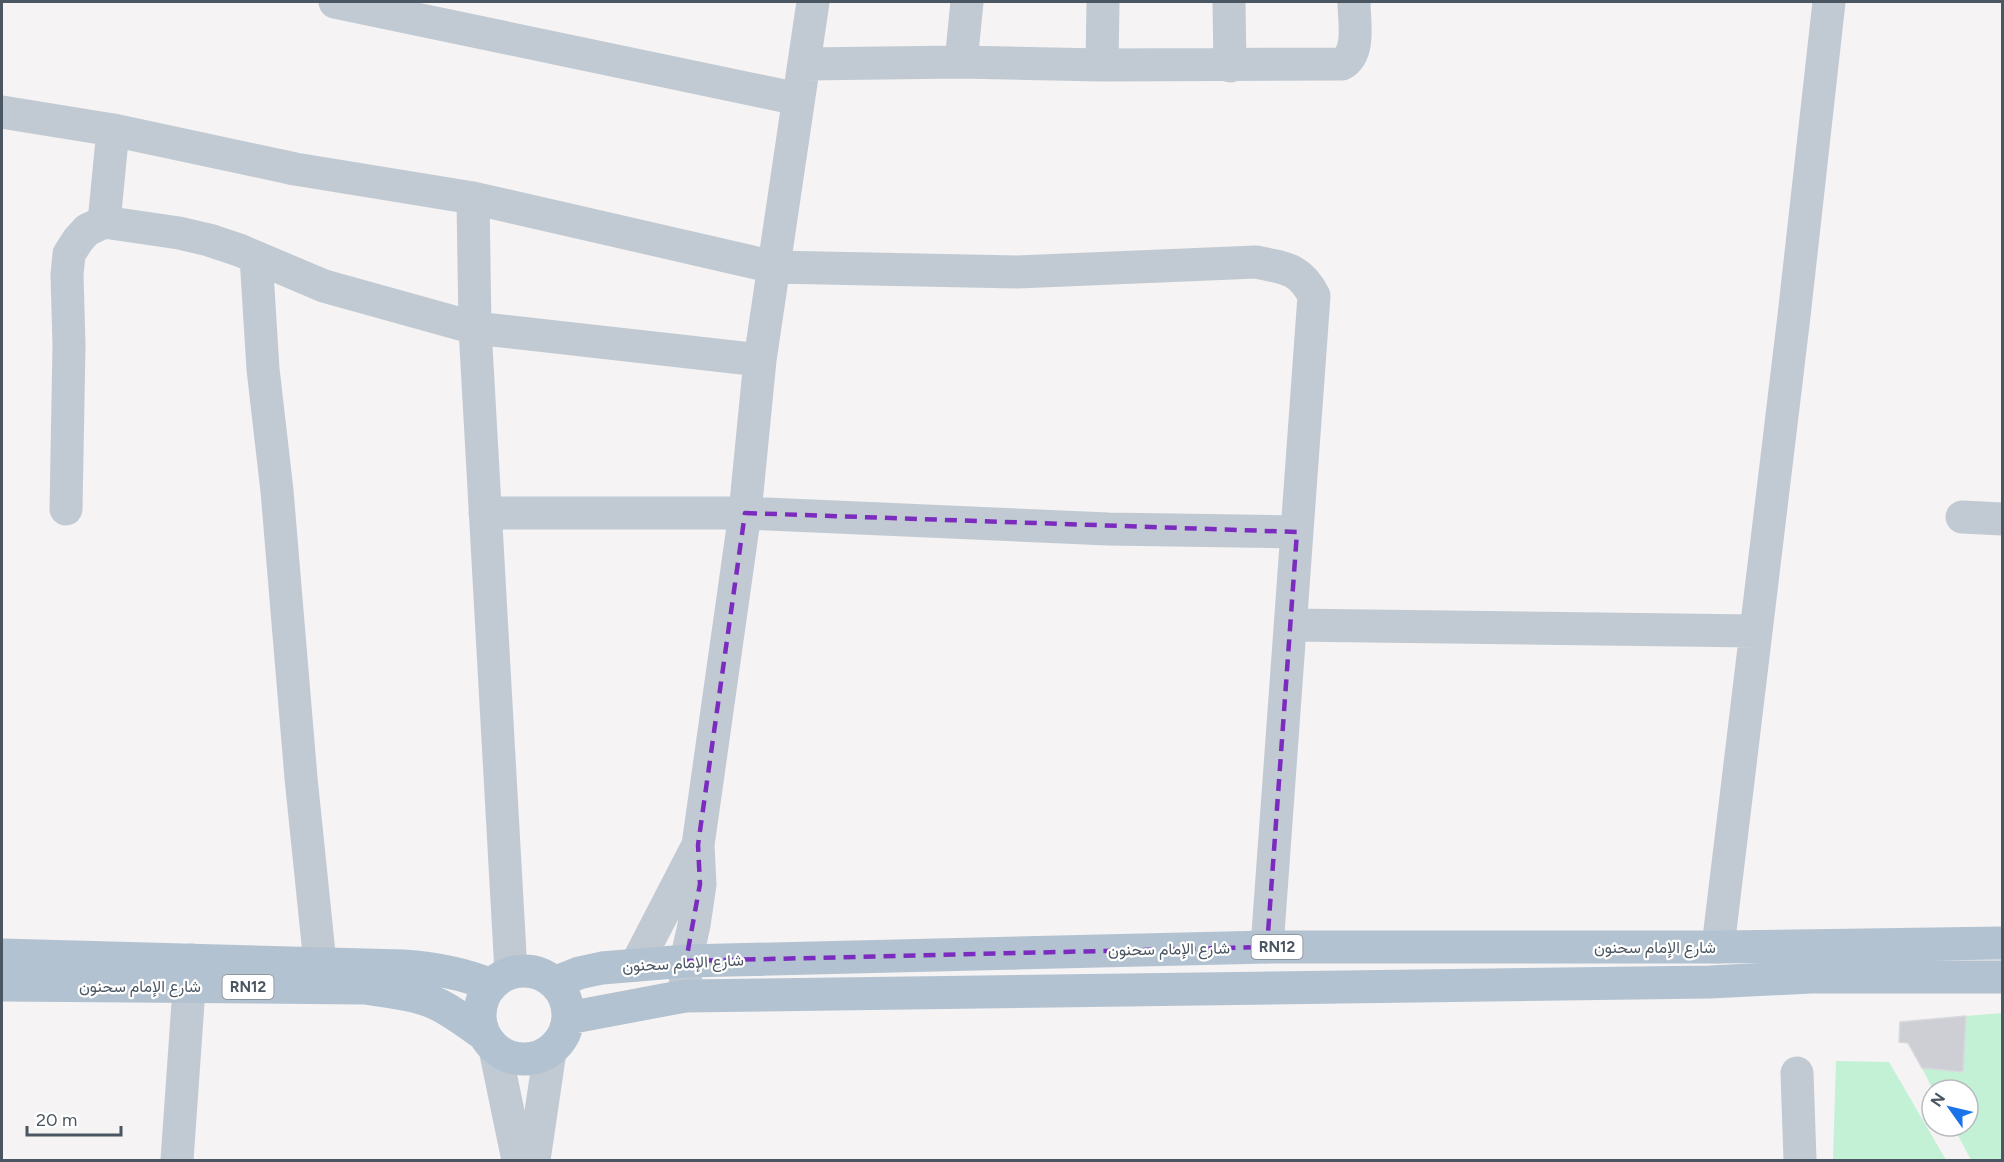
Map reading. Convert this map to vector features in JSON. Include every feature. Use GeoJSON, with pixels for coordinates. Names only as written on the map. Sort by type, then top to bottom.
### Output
{"type":"FeatureCollection","features":[{"type":"Feature","properties":{"kind":"main road","name":"شارع الإمام سحنون"},"geometry":{"type":"LineString","coordinates":[[554,983],[579,973],[602,968],[686,961],[1267,947],[1718,947],[2002,943]]}},
{"type":"Feature","properties":{"kind":"main road","name":"شارع الإمام سحنون"},"geometry":{"type":"LineString","coordinates":[[2,955],[364,988],[396,993],[431,1001],[445,1008],[489,1042]]}},
{"type":"Feature","properties":{"kind":"main road","name":"شارع الإمام سحنون"},"geometry":{"type":"LineString","coordinates":[[2,985],[320,963],[442,970],[472,977],[501,979]]}},
{"type":"Feature","properties":{"kind":"main road","name":"RN12"},"geometry":{"type":"LineString","coordinates":[[501,979],[526,971],[541,974],[554,983]]}},
{"type":"Feature","properties":{"kind":"main road","name":"شارع الإمام سحنون"},"geometry":{"type":"LineString","coordinates":[[568,1018],[685,996],[1710,982],[1811,977],[2002,977]]}},
{"type":"Feature","properties":{"kind":"main road"},"geometry":{"type":"LineString","coordinates":[[489,1042],[479,1017],[482,1000],[501,979]]}},
{"type":"Feature","properties":{"kind":"main road"},"geometry":{"type":"LineString","coordinates":[[550,1051],[563,1036],[568,1018],[565,999],[554,983]]}},
{"type":"Feature","properties":{"kind":"main road","name":"RN12"},"geometry":{"type":"LineString","coordinates":[[489,1042],[513,1058],[532,1059],[550,1051]]}},
{"type":"Feature","properties":{"kind":"street"},"geometry":{"type":"LineString","coordinates":[[335,2],[798,99]]}},
{"type":"Feature","properties":{"kind":"street"},"geometry":{"type":"LineString","coordinates":[[685,996],[686,961],[700,884],[698,845],[745,513],[760,360],[813,2]]}},
{"type":"Feature","properties":{"kind":"street"},"geometry":{"type":"LineString","coordinates":[[961,62],[967,2]]}},
{"type":"Feature","properties":{"kind":"street"},"geometry":{"type":"LineString","coordinates":[[1102,65],[1103,2]]}},
{"type":"Feature","properties":{"kind":"street"},"geometry":{"type":"LineString","coordinates":[[1229,2],[1230,66]]}},
{"type":"Feature","properties":{"kind":"street"},"geometry":{"type":"LineString","coordinates":[[805,64],[961,62],[1230,66],[1342,64],[1353,52],[1354,2]]}},
{"type":"Feature","properties":{"kind":"street"},"geometry":{"type":"LineString","coordinates":[[1718,947],[1830,2]]}},
{"type":"Feature","properties":{"kind":"street"},"geometry":{"type":"LineString","coordinates":[[2,111],[113,130],[296,169],[473,198],[774,267],[1017,272],[1256,262],[1282,267],[1296,273],[1307,282],[1314,296],[1267,947]]}},
{"type":"Feature","properties":{"kind":"street"},"geometry":{"type":"LineString","coordinates":[[104,222],[113,130]]}},
{"type":"Feature","properties":{"kind":"street"},"geometry":{"type":"LineString","coordinates":[[473,198],[475,328],[485,513],[501,979]]}},
{"type":"Feature","properties":{"kind":"street"},"geometry":{"type":"LineString","coordinates":[[66,510],[69,254],[87,230],[104,222],[209,240],[324,286],[475,328],[760,360]]}},
{"type":"Feature","properties":{"kind":"street"},"geometry":{"type":"LineString","coordinates":[[256,257],[262,369],[277,491],[301,778],[320,963]]}},
{"type":"Feature","properties":{"kind":"street"},"geometry":{"type":"LineString","coordinates":[[485,513],[745,513],[1108,529],[1297,532]]}},
{"type":"Feature","properties":{"kind":"street"},"geometry":{"type":"LineString","coordinates":[[1962,517],[2002,519]]}},
{"type":"Feature","properties":{"kind":"street"},"geometry":{"type":"LineString","coordinates":[[1291,625],[1755,631]]}},
{"type":"Feature","properties":{"kind":"street"},"geometry":{"type":"LineString","coordinates":[[636,965],[698,845]]}},
{"type":"Feature","properties":{"kind":"street"},"geometry":{"type":"LineString","coordinates":[[177,1161],[191,973]]}},
{"type":"Feature","properties":{"kind":"street"},"geometry":{"type":"LineString","coordinates":[[489,1042],[518,1161]]}},
{"type":"Feature","properties":{"kind":"street"},"geometry":{"type":"LineString","coordinates":[[534,1161],[550,1051]]}},
{"type":"Feature","properties":{"kind":"street"},"geometry":{"type":"LineString","coordinates":[[1797,1074],[1800,1161]]}},
{"type":"Feature","properties":{"kind":"highlighted area"},"geometry":{"type":"Polygon","coordinates":[[[745,513],[1297,532],[1267,947],[686,961],[700,884],[698,845],[745,513]]]}},
{"type":"Feature","properties":{"kind":"green space"},"geometry":{"type":"Polygon","coordinates":[[[2002,1013],[2002,1160],[1971,1160],[1959,1138],[1980,1138],[1980,1078],[1927,1078],[1922,1068],[1962,1072],[1966,1016],[2002,1013]]]}},
{"type":"Feature","properties":{"kind":"green space"},"geometry":{"type":"Polygon","coordinates":[[[1836,1061],[1889,1062],[1920,1115],[1920,1138],[1933,1138],[1946,1160],[1833,1160],[1836,1061]]]}},
{"type":"Feature","properties":{"kind":"building"},"geometry":{"type":"Polygon","coordinates":[[[1966,1016],[1963,1072],[1922,1068],[1908,1043],[1899,1042],[1900,1022],[1966,1016]]]}}]}
